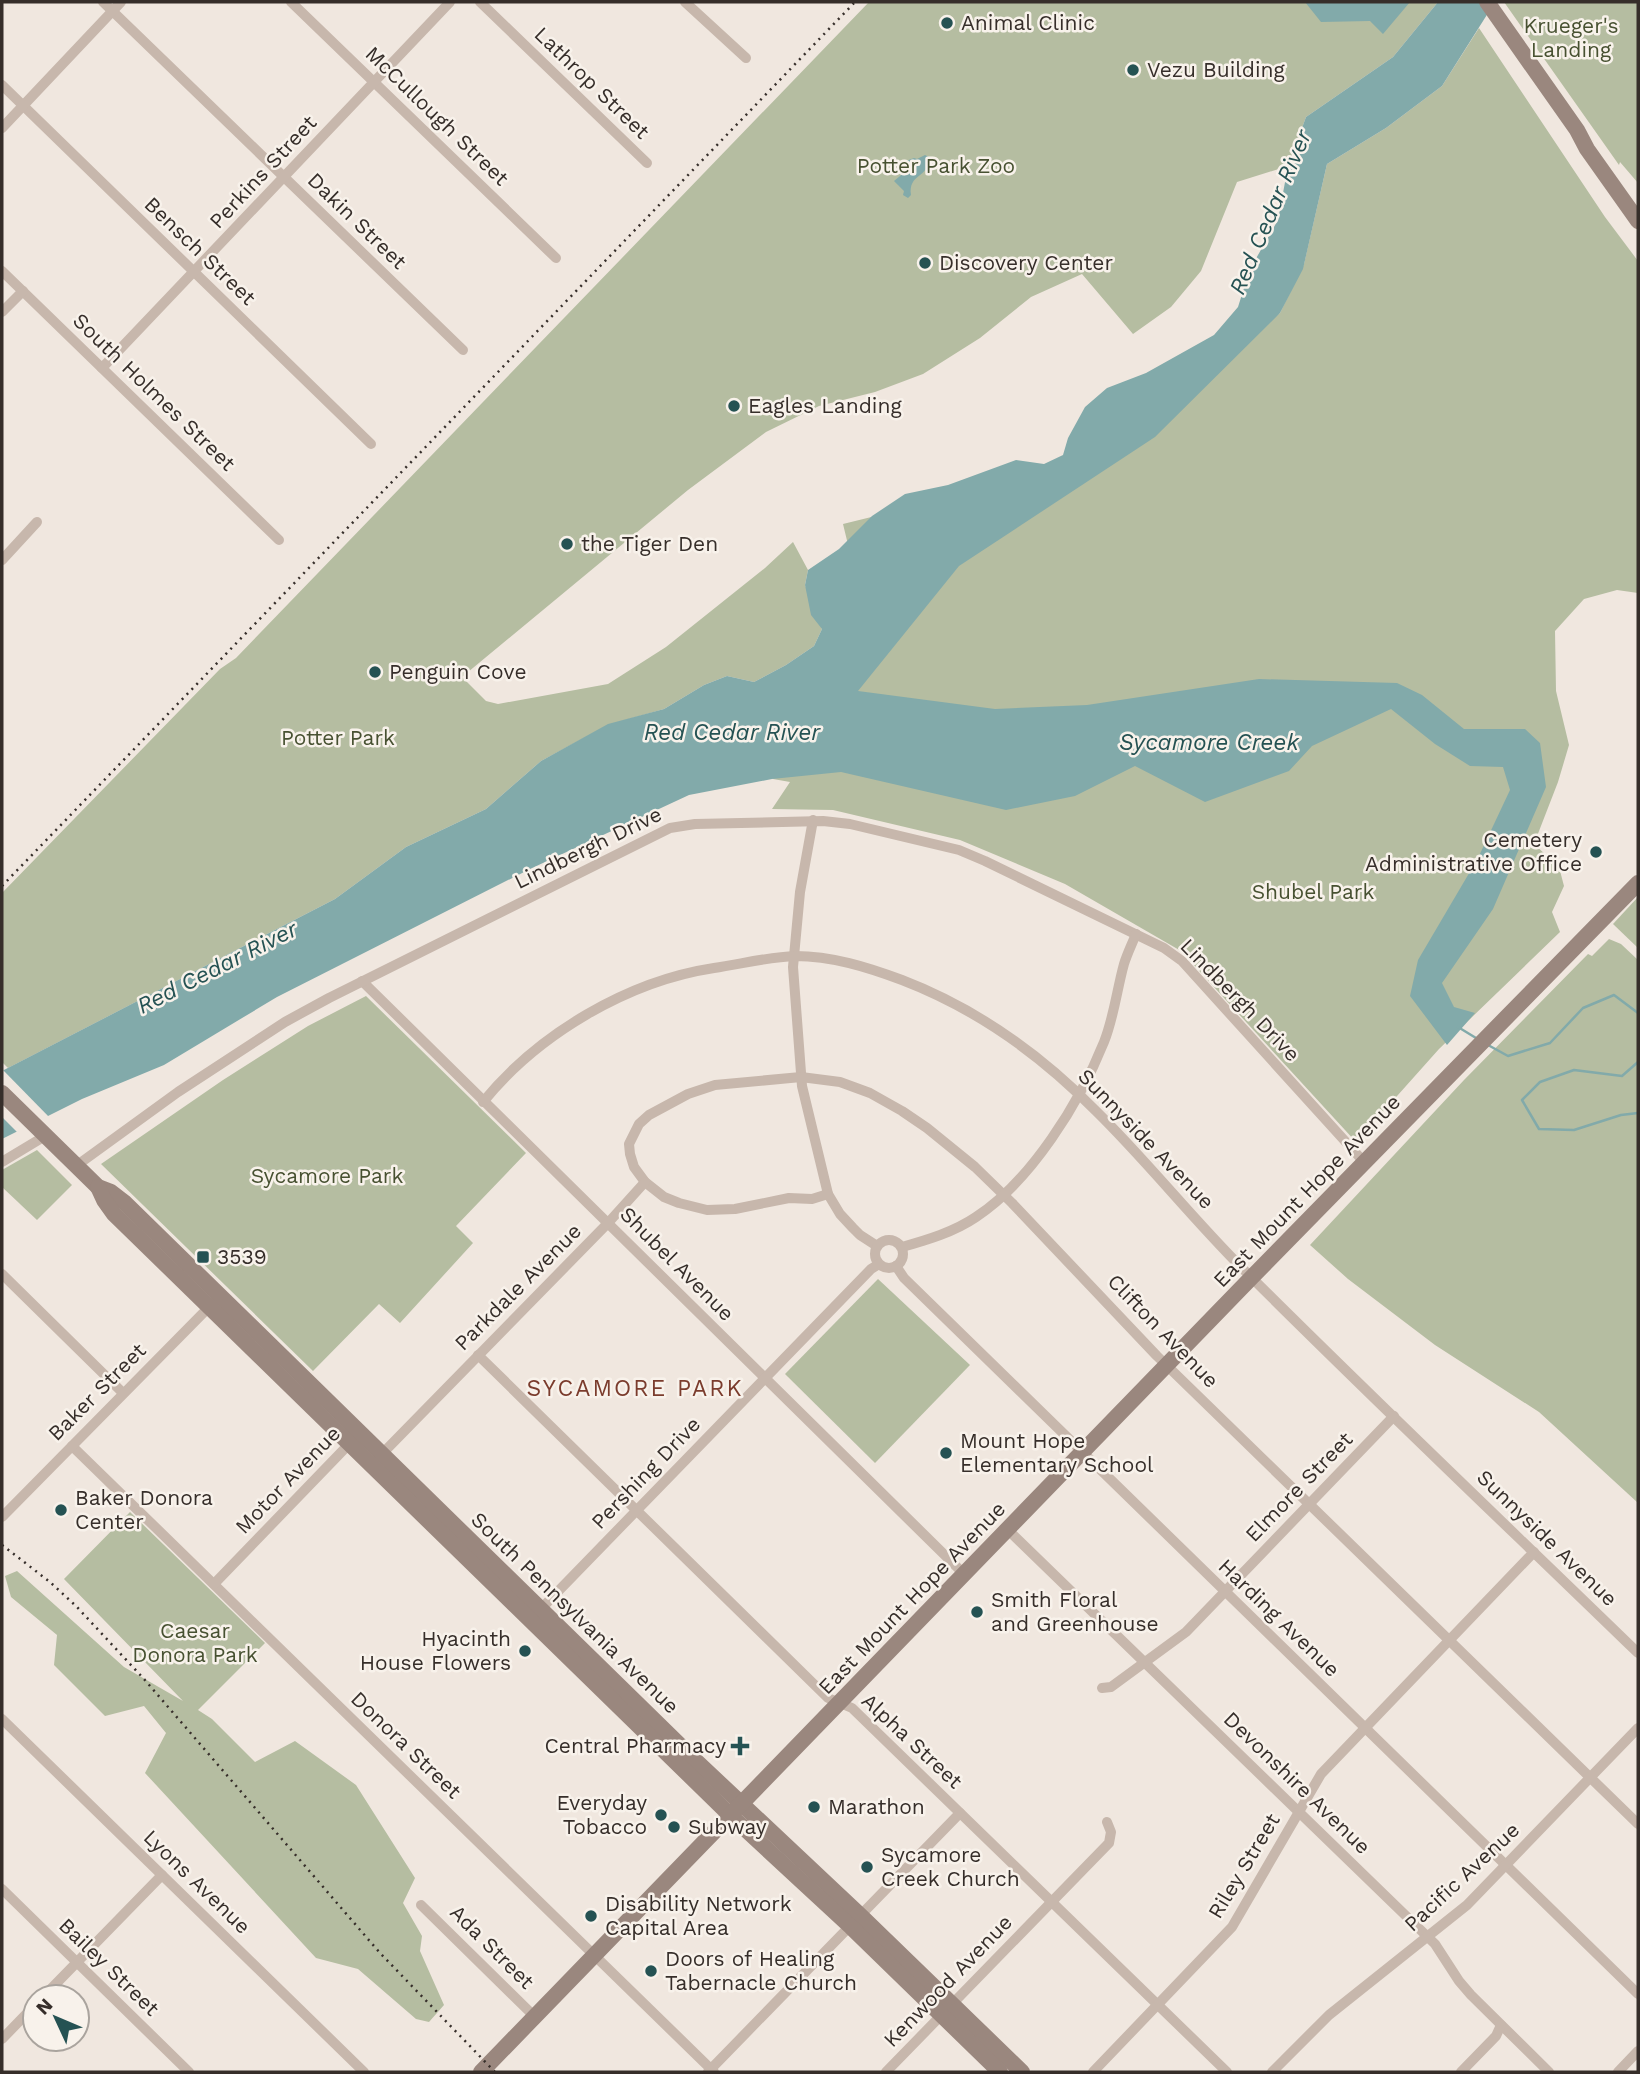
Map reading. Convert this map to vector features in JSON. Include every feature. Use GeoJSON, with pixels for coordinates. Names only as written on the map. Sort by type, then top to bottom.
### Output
{"type":"FeatureCollection","features":[{"type":"Feature","properties":{"kind":"street","name":"Dakin Street"},"geometry":{"type":"LineString","coordinates":[[103,2],[117,6],[284,177],[463,350]]}},
{"type":"Feature","properties":{"kind":"street","name":"McCullough Street"},"geometry":{"type":"LineString","coordinates":[[291,2],[556,258]]}},
{"type":"Feature","properties":{"kind":"street","name":"Perkins Street"},"geometry":{"type":"LineString","coordinates":[[102,368],[450,2]]}},
{"type":"Feature","properties":{"kind":"street","name":"Lathrop Street"},"geometry":{"type":"LineString","coordinates":[[480,2],[647,163]]}},
{"type":"Feature","properties":{"kind":"street"},"geometry":{"type":"LineString","coordinates":[[685,2],[746,58]]}},
{"type":"Feature","properties":{"kind":"street"},"geometry":{"type":"LineString","coordinates":[[1487,2],[1638,221]]}},
{"type":"Feature","properties":{"kind":"street"},"geometry":{"type":"LineString","coordinates":[[2,128],[117,6]]}},
{"type":"Feature","properties":{"kind":"street","name":"Bensch Street"},"geometry":{"type":"LineString","coordinates":[[2,85],[371,444]]}},
{"type":"Feature","properties":{"kind":"street","name":"South Holmes Street"},"geometry":{"type":"LineString","coordinates":[[2,271],[279,540]]}},
{"type":"Feature","properties":{"kind":"street"},"geometry":{"type":"LineString","coordinates":[[2,312],[23,291]]}},
{"type":"Feature","properties":{"kind":"street"},"geometry":{"type":"LineString","coordinates":[[2,560],[37,523]]}},
{"type":"Feature","properties":{"kind":"street"},"geometry":{"type":"LineString","coordinates":[[813,820],[800,892],[793,956],[801,1077],[828,1194],[840,1214],[853,1228],[877,1246]]}},
{"type":"Feature","properties":{"kind":"street","name":"Lindbergh Drive"},"geometry":{"type":"LineString","coordinates":[[76,1166],[178,1092],[285,1022],[670,828],[695,824],[813,820],[850,824],[959,850],[1164,948],[1182,961],[1364,1162]]}},
{"type":"Feature","properties":{"kind":"street","name":"East Mount Hope Avenue"},"geometry":{"type":"LineString","coordinates":[[481,2072],[1638,883]]}},
{"type":"Feature","properties":{"kind":"street"},"geometry":{"type":"LineString","coordinates":[[902,1247],[942,1235],[976,1218],[1003,1195],[1052,1139],[1079,1094],[1105,1041],[1125,962],[1136,934]]}},
{"type":"Feature","properties":{"kind":"street","name":"Sunnyside Avenue"},"geometry":{"type":"LineString","coordinates":[[483,1102],[528,1058],[583,1016],[617,998],[693,971],[793,956],[821,958],[857,964],[926,989],[984,1020],[1079,1094],[1252,1277],[1638,1653]]}},
{"type":"Feature","properties":{"kind":"street","name":"Shubel Avenue"},"geometry":{"type":"LineString","coordinates":[[362,981],[964,1573]]}},
{"type":"Feature","properties":{"kind":"street","name":"Clifton Avenue"},"geometry":{"type":"LineString","coordinates":[[645,1182],[634,1167],[630,1154],[629,1144],[639,1124],[649,1115],[688,1094],[715,1085],[801,1077],[840,1082],[870,1093],[902,1111],[952,1147],[1003,1195],[1051,1242],[1167,1366],[1638,1824]]}},
{"type":"Feature","properties":{"kind":"street","name":"South Pennsylvania Avenue"},"geometry":{"type":"LineString","coordinates":[[2,1093],[98,1187],[114,1214],[214,1301],[736,1810],[856,1922],[947,2011],[1000,2072]]}},
{"type":"Feature","properties":{"kind":"street"},"geometry":{"type":"LineString","coordinates":[[2,1162],[41,1132]]}},
{"type":"Feature","properties":{"kind":"street"},"geometry":{"type":"LineString","coordinates":[[645,1182],[664,1197],[707,1210],[735,1209],[789,1198],[812,1199],[828,1194]]}},
{"type":"Feature","properties":{"kind":"street","name":"Parkdale Avenue"},"geometry":{"type":"LineString","coordinates":[[377,1460],[645,1182]]}},
{"type":"Feature","properties":{"kind":"street"},"geometry":{"type":"LineString","coordinates":[[890,1239],[902,1247],[903,1256],[896,1266],[887,1268],[879,1264],[875,1257],[877,1246],[885,1240],[890,1239]]}},
{"type":"Feature","properties":{"kind":"street","name":"Pershing Drive"},"geometry":{"type":"LineString","coordinates":[[535,1614],[879,1264]]}},
{"type":"Feature","properties":{"kind":"street","name":"Harding Avenue"},"geometry":{"type":"LineString","coordinates":[[896,1266],[904,1278],[1082,1453],[1638,1994]]}},
{"type":"Feature","properties":{"kind":"street"},"geometry":{"type":"LineString","coordinates":[[2,1274],[123,1393]]}},
{"type":"Feature","properties":{"kind":"street","name":"Baker Street"},"geometry":{"type":"LineString","coordinates":[[3,1513],[214,1301]]}},
{"type":"Feature","properties":{"kind":"street","name":"Alpha Street"},"geometry":{"type":"LineString","coordinates":[[478,1355],[828,1698],[852,1708],[1227,2072]]}},
{"type":"Feature","properties":{"kind":"street","name":"Elmore Street"},"geometry":{"type":"LineString","coordinates":[[1102,1688],[1111,1687],[1186,1632],[1394,1416]]}},
{"type":"Feature","properties":{"kind":"street","name":"Motor Avenue"},"geometry":{"type":"LineString","coordinates":[[214,1584],[355,1438]]}},
{"type":"Feature","properties":{"kind":"street","name":"Donora Street"},"geometry":{"type":"LineString","coordinates":[[72,1446],[711,2071]]}},
{"type":"Feature","properties":{"kind":"street","name":"Devonshire Avenue"},"geometry":{"type":"LineString","coordinates":[[1007,1529],[1434,1944],[1459,1981],[1549,2072]]}},
{"type":"Feature","properties":{"kind":"street","name":"Riley Street"},"geometry":{"type":"LineString","coordinates":[[1093,2072],[1232,1927],[1321,1774],[1534,1552]]}},
{"type":"Feature","properties":{"kind":"street","name":"Lyons Avenue"},"geometry":{"type":"LineString","coordinates":[[2,1719],[364,2072]]}},
{"type":"Feature","properties":{"kind":"street","name":"Pacific Avenue"},"geometry":{"type":"LineString","coordinates":[[1272,2072],[1329,2015],[1467,1905],[1638,1728]]}},
{"type":"Feature","properties":{"kind":"street"},"geometry":{"type":"LineString","coordinates":[[711,2071],[960,1813]]}},
{"type":"Feature","properties":{"kind":"street","name":"Kenwood Avenue"},"geometry":{"type":"LineString","coordinates":[[886,2072],[1109,1843],[1111,1832],[1107,1822]]}},
{"type":"Feature","properties":{"kind":"street"},"geometry":{"type":"LineString","coordinates":[[57,1983],[162,1875]]}},
{"type":"Feature","properties":{"kind":"street","name":"Bailey Street"},"geometry":{"type":"LineString","coordinates":[[2,1889],[189,2072]]}},
{"type":"Feature","properties":{"kind":"street","name":"Ada Street"},"geometry":{"type":"LineString","coordinates":[[421,1905],[535,2017]]}},
{"type":"Feature","properties":{"kind":"street","name":"South Pennsylvania Avenue"},"geometry":{"type":"LineString","coordinates":[[947,2011],[1022,2072]]}},
{"type":"Feature","properties":{"kind":"street"},"geometry":{"type":"LineString","coordinates":[[2,2039],[21,2019]]}},
{"type":"Feature","properties":{"kind":"street"},"geometry":{"type":"LineString","coordinates":[[1461,2072],[1496,2036],[1501,2025]]}},
{"type":"Feature","properties":{"kind":"street"},"geometry":{"type":"LineString","coordinates":[[1618,2072],[1638,2051]]}},
{"type":"Feature","properties":{"kind":"green space","name":"Potter Park Zoo"},"geometry":{"type":"Polygon","coordinates":[[[869,2],[1438,2],[1393,57],[1306,117],[1288,166],[1237,182],[1201,271],[1171,307],[1133,334],[1082,274],[1031,297],[980,338],[923,374],[875,392],[819,406],[766,432],[688,490],[462,677],[486,701],[498,704],[608,684],[666,647],[765,568],[793,542],[808,570],[805,585],[822,629],[814,646],[754,682],[727,676],[704,685],[664,709],[608,725],[541,761],[486,809],[406,847],[335,899],[8,1068],[2,1062],[2,893],[220,669],[236,658],[869,2]]]}},
{"type":"Feature","properties":{"kind":"green space","name":"Krueger's Landing"},"geometry":{"type":"Polygon","coordinates":[[[1504,2],[1638,2],[1638,183],[1620,162],[1619,165],[1504,2]]]}},
{"type":"Feature","properties":{"kind":"green space","name":"Shubel Park"},"geometry":{"type":"Polygon","coordinates":[[[1479,28],[1605,217],[1638,261],[1638,593],[1617,590],[1584,599],[1555,631],[1556,691],[1569,745],[1534,844],[1559,867],[1564,886],[1552,912],[1560,932],[1439,1049],[1356,1142],[1181,951],[1065,884],[960,840],[833,810],[772,809],[790,782],[773,779],[851,557],[843,524],[1009,483],[1016,527],[1280,313],[1304,264],[1327,164],[1386,128],[1442,86],[1479,28]]]}},
{"type":"Feature","properties":{"kind":"green space"},"geometry":{"type":"Polygon","coordinates":[[[1638,897],[1638,948],[1613,924],[1638,897]]]}},
{"type":"Feature","properties":{"kind":"green space"},"geometry":{"type":"Polygon","coordinates":[[[1609,939],[1621,944],[1638,960],[1638,1503],[1539,1412],[1435,1345],[1348,1279],[1310,1245],[1464,1080],[1588,954],[1592,956],[1609,939]]]}},
{"type":"Feature","properties":{"kind":"green space","name":"Sycamore Park"},"geometry":{"type":"Polygon","coordinates":[[[366,996],[526,1153],[456,1226],[473,1243],[400,1323],[379,1304],[313,1371],[101,1164],[223,1080],[308,1026],[366,996]]]}},
{"type":"Feature","properties":{"kind":"green space"},"geometry":{"type":"Polygon","coordinates":[[[37,1150],[72,1185],[37,1220],[2,1187],[2,1170],[37,1150]]]}},
{"type":"Feature","properties":{"kind":"green space"},"geometry":{"type":"Polygon","coordinates":[[[878,1279],[970,1365],[875,1463],[785,1374],[878,1279]]]}},
{"type":"Feature","properties":{"kind":"green space","name":"Caesar Donora Park"},"geometry":{"type":"Polygon","coordinates":[[[130,1512],[265,1643],[198,1710],[212,1719],[255,1762],[295,1741],[356,1785],[415,1878],[403,1903],[422,1936],[420,1951],[444,2005],[429,2022],[416,2019],[358,1969],[316,1958],[145,1773],[166,1733],[144,1706],[105,1716],[54,1665],[57,1635],[11,1597],[5,1576],[17,1571],[124,1667],[183,1701],[64,1579],[130,1512]]]}},
{"type":"Feature","properties":{"kind":"water"},"geometry":{"type":"Polygon","coordinates":[[[1305,2],[1410,2],[1383,34],[1370,21],[1321,22],[1305,2]]]}},
{"type":"Feature","properties":{"kind":"water","name":"Red Cedar River"},"geometry":{"type":"Polygon","coordinates":[[[1438,2],[1495,2],[1442,86],[1386,128],[1327,164],[1303,269],[1280,313],[1155,437],[959,566],[858,691],[995,709],[1087,705],[1259,679],[1397,683],[1422,695],[1464,729],[1525,729],[1540,743],[1546,787],[1493,909],[1442,983],[1454,1007],[1475,1013],[1447,1045],[1410,996],[1418,960],[1478,858],[1510,790],[1503,767],[1470,766],[1435,744],[1391,709],[1312,746],[1289,771],[1205,802],[1135,766],[1075,796],[1006,810],[841,772],[772,779],[689,795],[530,869],[277,997],[164,1065],[82,1099],[2,1139],[2,1071],[335,899],[406,847],[486,809],[541,761],[608,724],[664,709],[704,685],[727,676],[754,682],[786,665],[814,646],[822,629],[811,615],[805,585],[808,570],[839,549],[872,516],[905,494],[948,485],[1016,460],[1044,464],[1063,455],[1068,438],[1085,407],[1107,388],[1146,373],[1214,335],[1238,307],[1250,269],[1278,220],[1288,166],[1306,117],[1393,57],[1438,2]]]}},
{"type":"Feature","properties":{"kind":"water"},"geometry":{"type":"Polygon","coordinates":[[[925,155],[929,157],[928,164],[915,179],[908,198],[894,181],[906,171],[906,161],[925,155]]]}},
{"type":"Feature","properties":{"kind":"pier"},"geometry":{"type":"Polygon","coordinates":[[[2,1069],[51,1119],[20,1135],[2,1117],[2,1069]]]}},
{"type":"Feature","properties":{"kind":"waterway","name":"Sycamore Creek"},"geometry":{"type":"LineString","coordinates":[[1488,1045],[1508,1056],[1550,1043],[1583,1008],[1614,995],[1638,1013]]}},
{"type":"Feature","properties":{"kind":"waterway","name":"Sycamore Creek"},"geometry":{"type":"LineString","coordinates":[[1458,1027],[1476,1038]]}},
{"type":"Feature","properties":{"kind":"waterway","name":"Sycamore Creek"},"geometry":{"type":"LineString","coordinates":[[1638,1062],[1622,1076],[1574,1070],[1540,1082],[1522,1100],[1539,1129],[1574,1130],[1621,1115],[1638,1113]]}},
{"type":"Feature","properties":{"kind":"railway"},"geometry":{"type":"LineString","coordinates":[[2,886],[855,2]]}},
{"type":"Feature","properties":{"kind":"railway"},"geometry":{"type":"LineString","coordinates":[[2,1545],[76,1606],[144,1679],[380,1953],[495,2072]]}},
{"type":"Feature","properties":{"kind":"place","name":"Animal Clinic"},"geometry":{"type":"Point","coordinates":[947,23]}},
{"type":"Feature","properties":{"kind":"place","name":"Vezu Building"},"geometry":{"type":"Point","coordinates":[1133,70]}},
{"type":"Feature","properties":{"kind":"place","name":"Discovery Center"},"geometry":{"type":"Point","coordinates":[925,263]}},
{"type":"Feature","properties":{"kind":"place","name":"Eagles Landing"},"geometry":{"type":"Point","coordinates":[734,406]}},
{"type":"Feature","properties":{"kind":"place","name":"the Tiger Den"},"geometry":{"type":"Point","coordinates":[567,544]}},
{"type":"Feature","properties":{"kind":"place","name":"Penguin Cove"},"geometry":{"type":"Point","coordinates":[375,672]}},
{"type":"Feature","properties":{"kind":"place","name":"Cemetery Administrative Office"},"geometry":{"type":"Point","coordinates":[1596,852]}},
{"type":"Feature","properties":{"kind":"place","name":"3539"},"geometry":{"type":"Point","coordinates":[203,1257]}},
{"type":"Feature","properties":{"kind":"place","name":"Mount Hope Elementary School"},"geometry":{"type":"Point","coordinates":[946,1453]}},
{"type":"Feature","properties":{"kind":"place","name":"Baker Donora Center"},"geometry":{"type":"Point","coordinates":[61,1510]}},
{"type":"Feature","properties":{"kind":"place","name":"Smith Floral and Greenhouse"},"geometry":{"type":"Point","coordinates":[977,1612]}},
{"type":"Feature","properties":{"kind":"place","name":"Hyacinth House Flowers"},"geometry":{"type":"Point","coordinates":[525,1651]}},
{"type":"Feature","properties":{"kind":"place","name":"Central Pharmacy"},"geometry":{"type":"Point","coordinates":[740,1746]}},
{"type":"Feature","properties":{"kind":"place","name":"Marathon"},"geometry":{"type":"Point","coordinates":[814,1807]}},
{"type":"Feature","properties":{"kind":"place","name":"Everyday Tobacco"},"geometry":{"type":"Point","coordinates":[661,1815]}},
{"type":"Feature","properties":{"kind":"place","name":"Subway"},"geometry":{"type":"Point","coordinates":[674,1827]}},
{"type":"Feature","properties":{"kind":"place","name":"Sycamore Creek Church"},"geometry":{"type":"Point","coordinates":[867,1867]}},
{"type":"Feature","properties":{"kind":"place","name":"Disability Network Capital Area"},"geometry":{"type":"Point","coordinates":[591,1916]}},
{"type":"Feature","properties":{"kind":"place","name":"Doors of Healing Tabernacle Church"},"geometry":{"type":"Point","coordinates":[651,1971]}},
{"type":"Feature","properties":{"kind":"district","name":"SYCAMORE PARK"},"geometry":{"type":"Point","coordinates":[635,1388]}},
{"type":"Feature","properties":{"kind":"park label","name":"Potter Park"},"geometry":{"type":"Point","coordinates":[338,738]}}]}
